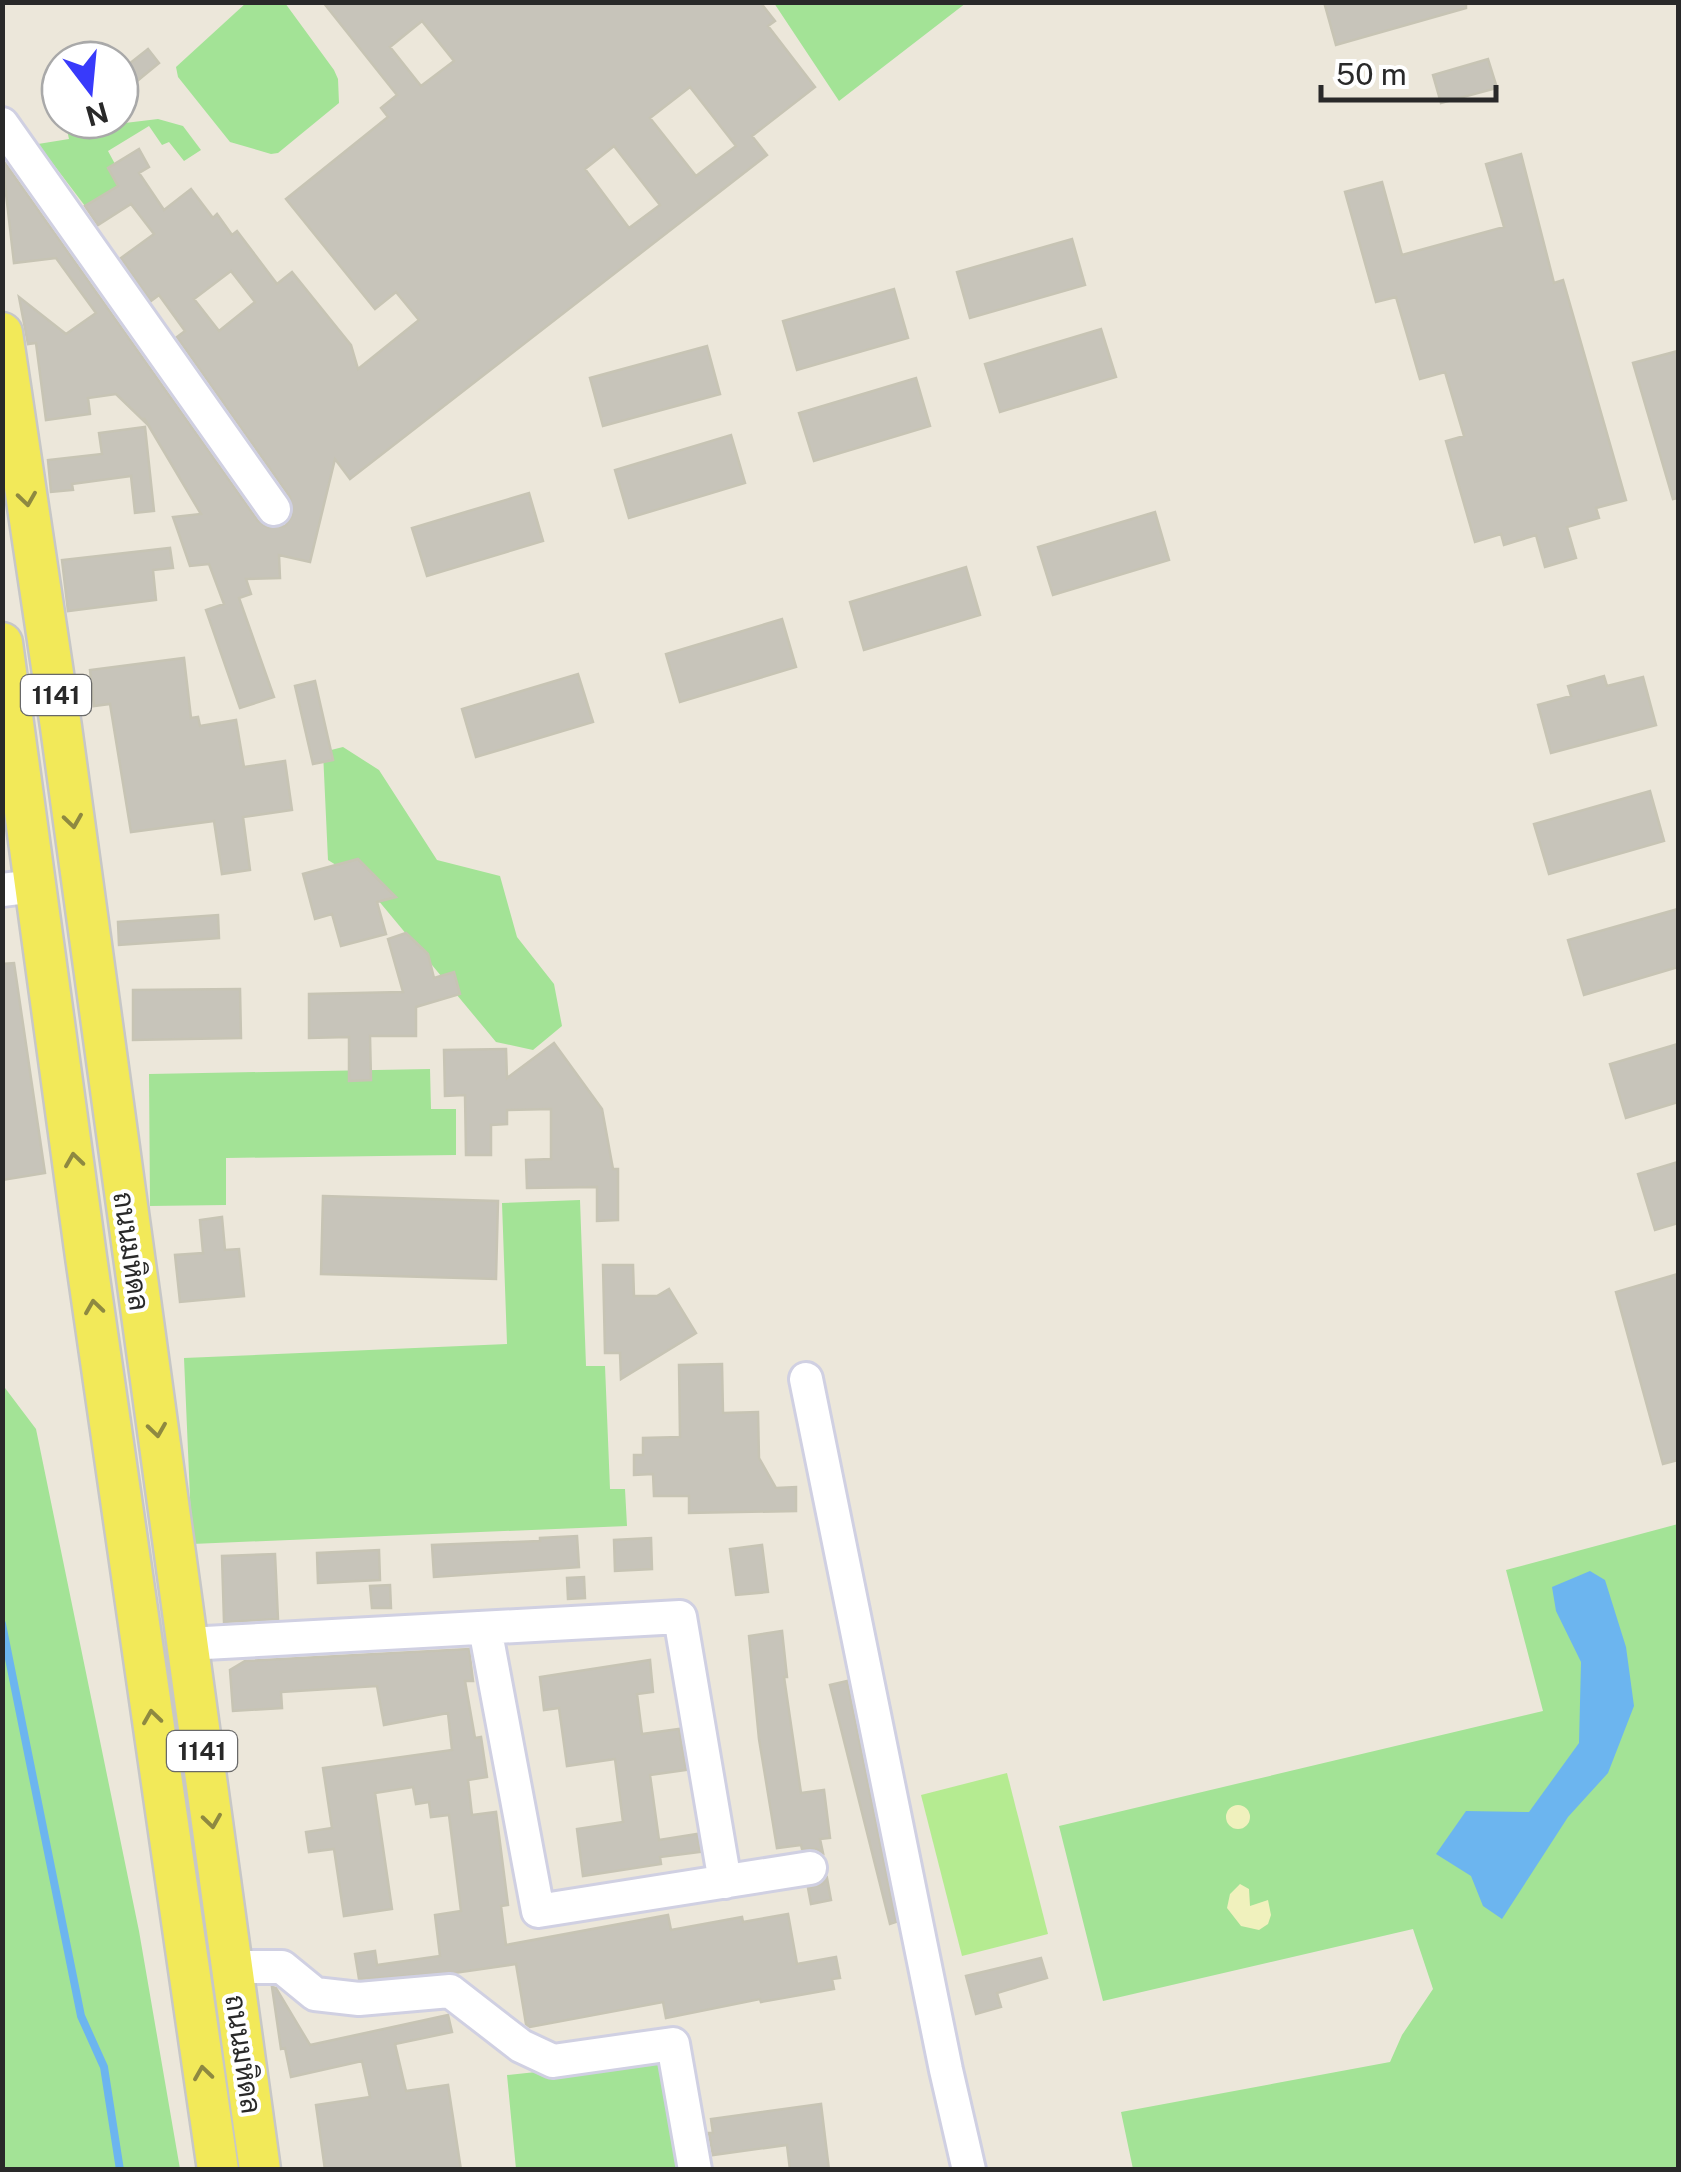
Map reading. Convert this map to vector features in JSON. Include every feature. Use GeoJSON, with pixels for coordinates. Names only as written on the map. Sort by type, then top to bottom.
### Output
{"type":"FeatureCollection","features":[{"type":"Feature","properties":{"kind":"main road","name":"ถนนมหิดล"},"geometry":{"type":"LineString","coordinates":[[2,334],[260,2170]]}},
{"type":"Feature","properties":{"kind":"main road","name":"ถนนมหิดล"},"geometry":{"type":"LineString","coordinates":[[2,643],[19,888],[86,1257],[218,2170]]}},
{"type":"Feature","properties":{"kind":"main road"},"geometry":{"type":"LineString","coordinates":[[86,1257],[132,1251]]}},
{"type":"Feature","properties":{"kind":"street"},"geometry":{"type":"LineString","coordinates":[[2,124],[274,509]]}},
{"type":"Feature","properties":{"kind":"street"},"geometry":{"type":"LineString","coordinates":[[806,1379],[970,2170]]}},
{"type":"Feature","properties":{"kind":"street"},"geometry":{"type":"LineString","coordinates":[[187,1644],[680,1617],[724,1882]]}},
{"type":"Feature","properties":{"kind":"street"},"geometry":{"type":"LineString","coordinates":[[486,1628],[538,1911],[810,1868]]}},
{"type":"Feature","properties":{"kind":"street"},"geometry":{"type":"LineString","coordinates":[[232,1967],[282,1967],[315,1994],[359,1999],[450,1991],[521,2046],[553,2061],[674,2044],[695,2170]]}},
{"type":"Feature","properties":{"kind":"green space"},"geometry":{"type":"Polygon","coordinates":[[[246,3],[285,3],[338,79],[339,103],[278,153],[230,142],[178,77],[176,67],[246,3]]]}},
{"type":"Feature","properties":{"kind":"green space"},"geometry":{"type":"Polygon","coordinates":[[[774,3],[966,3],[839,101],[774,3]]]}},
{"type":"Feature","properties":{"kind":"green space"},"geometry":{"type":"Polygon","coordinates":[[[158,119],[183,126],[201,150],[184,161],[169,142],[162,145],[149,126],[140,131],[140,121],[158,119]]]}},
{"type":"Feature","properties":{"kind":"green space"},"geometry":{"type":"Polygon","coordinates":[[[126,140],[108,151],[115,164],[118,186],[85,206],[38,144],[126,140]]]}},
{"type":"Feature","properties":{"kind":"green space"},"geometry":{"type":"Polygon","coordinates":[[[343,747],[379,770],[437,860],[500,876],[517,937],[554,984],[562,1026],[533,1050],[496,1042],[363,882],[328,860],[323,752],[343,747]]]}},
{"type":"Feature","properties":{"kind":"green space"},"geometry":{"type":"Polygon","coordinates":[[[430,1069],[431,1109],[456,1109],[456,1155],[226,1158],[226,1205],[150,1206],[149,1074],[430,1069]]]}},
{"type":"Feature","properties":{"kind":"green space"},"geometry":{"type":"Polygon","coordinates":[[[580,1200],[586,1366],[605,1366],[610,1489],[625,1489],[627,1526],[192,1544],[184,1358],[507,1344],[502,1203],[580,1200]]]}},
{"type":"Feature","properties":{"kind":"green space"},"geometry":{"type":"Polygon","coordinates":[[[2,1384],[36,1429],[139,1931],[180,2169],[3,2169],[2,1384]]]}},
{"type":"Feature","properties":{"kind":"green space"},"geometry":{"type":"Polygon","coordinates":[[[1678,1524],[1678,2169],[1133,2169],[1121,2112],[1390,2062],[1402,2035],[1433,1989],[1413,1929],[1103,2001],[1059,1826],[1543,1711],[1506,1570],[1678,1524]]]}},
{"type":"Feature","properties":{"kind":"green space"},"geometry":{"type":"Polygon","coordinates":[[[1007,1773],[1048,1934],[962,1956],[921,1795],[1007,1773]]]}},
{"type":"Feature","properties":{"kind":"green space"},"geometry":{"type":"Polygon","coordinates":[[[667,2058],[678,2169],[516,2169],[507,2075],[667,2058]]]}},
{"type":"Feature","properties":{"kind":"sand"},"geometry":{"type":"Polygon","coordinates":[[[1238,1805],[1247,1808],[1247,1826],[1238,1829],[1229,1826],[1226,1817],[1229,1808],[1238,1805]]]}},
{"type":"Feature","properties":{"kind":"sand"},"geometry":{"type":"Polygon","coordinates":[[[1240,1884],[1249,1889],[1250,1906],[1268,1900],[1271,1915],[1268,1924],[1259,1930],[1241,1926],[1227,1908],[1230,1894],[1240,1884]]]}},
{"type":"Feature","properties":{"kind":"water"},"geometry":{"type":"Polygon","coordinates":[[[1590,1571],[1605,1580],[1626,1647],[1634,1706],[1608,1773],[1568,1817],[1502,1919],[1483,1906],[1471,1876],[1436,1854],[1466,1811],[1529,1812],[1579,1743],[1581,1662],[1556,1611],[1552,1587],[1590,1571]]]}},
{"type":"Feature","properties":{"kind":"building"},"geometry":{"type":"Polygon","coordinates":[[[323,2],[760,2],[775,21],[768,26],[815,87],[752,136],[767,155],[350,479],[335,459],[310,562],[279,555],[280,578],[246,579],[251,594],[239,598],[274,697],[240,708],[206,610],[224,604],[209,564],[190,566],[173,517],[201,514],[144,418],[145,422],[116,394],[88,398],[90,414],[46,420],[36,343],[28,344],[19,297],[66,334],[96,313],[56,258],[14,263],[2,159],[258,521],[267,527],[285,526],[292,516],[290,497],[177,337],[185,331],[159,295],[151,301],[121,258],[154,234],[131,204],[98,225],[85,206],[118,186],[108,168],[139,149],[149,167],[139,173],[164,210],[191,189],[213,218],[217,214],[232,235],[237,231],[277,284],[292,272],[351,345],[358,369],[419,320],[396,292],[375,309],[286,199],[388,117],[381,108],[397,95],[323,2]],[[422,21],[390,47],[421,86],[454,61],[422,21]],[[690,87],[650,118],[696,176],[736,146],[690,87]],[[614,146],[585,169],[629,228],[660,205],[614,146]],[[231,271],[194,299],[219,331],[255,302],[231,271]]]}},
{"type":"Feature","properties":{"kind":"building"},"geometry":{"type":"Polygon","coordinates":[[[1324,2],[1466,2],[1466,8],[1336,45],[1324,2]]]}},
{"type":"Feature","properties":{"kind":"building"},"geometry":{"type":"Polygon","coordinates":[[[148,49],[159,63],[140,79],[140,55],[148,49]]]}},
{"type":"Feature","properties":{"kind":"building"},"geometry":{"type":"Polygon","coordinates":[[[1488,59],[1497,88],[1441,103],[1433,75],[1488,59]]]}},
{"type":"Feature","properties":{"kind":"building"},"geometry":{"type":"Polygon","coordinates":[[[1521,154],[1554,283],[1563,280],[1626,500],[1596,508],[1599,518],[1567,527],[1576,558],[1545,567],[1536,535],[1504,545],[1501,534],[1475,542],[1446,441],[1464,436],[1445,372],[1420,379],[1396,297],[1376,302],[1345,192],[1382,182],[1402,255],[1504,227],[1486,164],[1521,154]]]}},
{"type":"Feature","properties":{"kind":"building"},"geometry":{"type":"Polygon","coordinates":[[[1072,239],[1085,285],[970,318],[957,272],[1072,239]]]}},
{"type":"Feature","properties":{"kind":"building"},"geometry":{"type":"Polygon","coordinates":[[[894,289],[908,338],[797,370],[783,321],[894,289]]]}},
{"type":"Feature","properties":{"kind":"building"},"geometry":{"type":"Polygon","coordinates":[[[1101,329],[1116,377],[1000,412],[985,364],[1101,329]]]}},
{"type":"Feature","properties":{"kind":"building"},"geometry":{"type":"Polygon","coordinates":[[[707,346],[720,394],[603,426],[590,378],[707,346]]]}},
{"type":"Feature","properties":{"kind":"building"},"geometry":{"type":"Polygon","coordinates":[[[1678,351],[1678,498],[1673,499],[1633,363],[1678,351]]]}},
{"type":"Feature","properties":{"kind":"building"},"geometry":{"type":"Polygon","coordinates":[[[916,378],[930,426],[814,461],[799,413],[916,378]]]}},
{"type":"Feature","properties":{"kind":"building"},"geometry":{"type":"Polygon","coordinates":[[[145,427],[154,511],[135,513],[131,476],[72,484],[73,490],[51,492],[48,460],[102,454],[99,433],[145,427]]]}},
{"type":"Feature","properties":{"kind":"building"},"geometry":{"type":"Polygon","coordinates":[[[731,435],[745,483],[629,518],[615,470],[731,435]]]}},
{"type":"Feature","properties":{"kind":"building"},"geometry":{"type":"Polygon","coordinates":[[[529,493],[543,541],[427,576],[412,528],[529,493]]]}},
{"type":"Feature","properties":{"kind":"building"},"geometry":{"type":"Polygon","coordinates":[[[1155,512],[1169,560],[1053,595],[1038,547],[1155,512]]]}},
{"type":"Feature","properties":{"kind":"building"},"geometry":{"type":"Polygon","coordinates":[[[170,548],[173,568],[153,570],[156,600],[68,611],[62,560],[170,548]]]}},
{"type":"Feature","properties":{"kind":"building"},"geometry":{"type":"Polygon","coordinates":[[[966,567],[980,615],[864,650],[850,602],[966,567]]]}},
{"type":"Feature","properties":{"kind":"building"},"geometry":{"type":"Polygon","coordinates":[[[782,619],[796,667],[680,702],[666,654],[782,619]]]}},
{"type":"Feature","properties":{"kind":"building"},"geometry":{"type":"Polygon","coordinates":[[[184,658],[191,718],[198,717],[200,726],[236,720],[244,767],[285,761],[292,810],[243,817],[250,870],[222,874],[214,821],[131,832],[110,704],[94,706],[90,670],[184,658]]]}},
{"type":"Feature","properties":{"kind":"building"},"geometry":{"type":"Polygon","coordinates":[[[578,674],[593,722],[476,757],[462,709],[578,674]]]}},
{"type":"Feature","properties":{"kind":"building"},"geometry":{"type":"Polygon","coordinates":[[[1604,676],[1607,686],[1643,677],[1656,725],[1551,753],[1538,705],[1571,696],[1568,686],[1604,676]]]}},
{"type":"Feature","properties":{"kind":"building"},"geometry":{"type":"Polygon","coordinates":[[[315,681],[333,760],[313,764],[295,686],[315,681]]]}},
{"type":"Feature","properties":{"kind":"building"},"geometry":{"type":"Polygon","coordinates":[[[1650,791],[1664,841],[1549,874],[1534,824],[1650,791]]]}},
{"type":"Feature","properties":{"kind":"building"},"geometry":{"type":"Polygon","coordinates":[[[358,859],[396,897],[377,902],[386,934],[341,946],[332,914],[315,919],[303,874],[358,859]]]}},
{"type":"Feature","properties":{"kind":"building"},"geometry":{"type":"Polygon","coordinates":[[[1678,909],[1678,967],[1584,995],[1568,940],[1678,909]]]}},
{"type":"Feature","properties":{"kind":"building"},"geometry":{"type":"Polygon","coordinates":[[[218,915],[219,938],[119,945],[118,922],[218,915]]]}},
{"type":"Feature","properties":{"kind":"building"},"geometry":{"type":"Polygon","coordinates":[[[406,933],[428,954],[434,978],[454,972],[460,994],[416,1007],[416,1036],[370,1036],[371,1080],[349,1081],[349,1037],[309,1038],[309,994],[403,992],[388,939],[406,933]]]}},
{"type":"Feature","properties":{"kind":"building"},"geometry":{"type":"Polygon","coordinates":[[[14,963],[45,1173],[2,1180],[2,964],[14,963]]]}},
{"type":"Feature","properties":{"kind":"building"},"geometry":{"type":"Polygon","coordinates":[[[240,989],[241,1038],[133,1040],[133,990],[240,989]]]}},
{"type":"Feature","properties":{"kind":"building"},"geometry":{"type":"Polygon","coordinates":[[[554,1043],[602,1109],[613,1169],[618,1169],[618,1220],[597,1221],[597,1187],[527,1188],[526,1160],[551,1159],[551,1109],[507,1110],[507,1124],[491,1125],[491,1155],[466,1155],[465,1095],[445,1096],[444,1050],[506,1049],[507,1078],[554,1043]]]}},
{"type":"Feature","properties":{"kind":"building"},"geometry":{"type":"Polygon","coordinates":[[[1678,1044],[1678,1102],[1626,1118],[1610,1064],[1678,1044]]]}},
{"type":"Feature","properties":{"kind":"building"},"geometry":{"type":"Polygon","coordinates":[[[1678,1162],[1678,1223],[1655,1230],[1638,1174],[1678,1162]]]}},
{"type":"Feature","properties":{"kind":"building"},"geometry":{"type":"Polygon","coordinates":[[[323,1196],[498,1201],[496,1279],[321,1274],[323,1196]]]}},
{"type":"Feature","properties":{"kind":"building"},"geometry":{"type":"Polygon","coordinates":[[[222,1217],[225,1250],[239,1249],[244,1296],[180,1302],[175,1255],[203,1253],[200,1220],[222,1217]]]}},
{"type":"Feature","properties":{"kind":"building"},"geometry":{"type":"Polygon","coordinates":[[[603,1265],[633,1265],[634,1296],[657,1296],[669,1289],[696,1333],[621,1379],[620,1353],[605,1353],[603,1265]]]}},
{"type":"Feature","properties":{"kind":"building"},"geometry":{"type":"Polygon","coordinates":[[[1678,1274],[1678,1460],[1663,1464],[1616,1292],[1678,1274]]]}},
{"type":"Feature","properties":{"kind":"building"},"geometry":{"type":"Polygon","coordinates":[[[722,1364],[723,1413],[758,1412],[759,1458],[776,1488],[796,1487],[796,1511],[689,1513],[689,1496],[654,1496],[653,1474],[634,1475],[634,1455],[643,1455],[643,1438],[680,1437],[679,1365],[722,1364]]]}},
{"type":"Feature","properties":{"kind":"building"},"geometry":{"type":"Polygon","coordinates":[[[577,1536],[579,1567],[434,1577],[432,1545],[577,1536]]]}},
{"type":"Feature","properties":{"kind":"building"},"geometry":{"type":"Polygon","coordinates":[[[651,1538],[652,1569],[615,1571],[614,1540],[651,1538]]]}},
{"type":"Feature","properties":{"kind":"building"},"geometry":{"type":"Polygon","coordinates":[[[762,1545],[768,1592],[736,1595],[730,1549],[762,1545]]]}},
{"type":"Feature","properties":{"kind":"building"},"geometry":{"type":"Polygon","coordinates":[[[379,1550],[380,1580],[318,1583],[317,1553],[379,1550]]]}},
{"type":"Feature","properties":{"kind":"building"},"geometry":{"type":"Polygon","coordinates":[[[275,1554],[278,1619],[224,1622],[222,1556],[275,1554]]]}},
{"type":"Feature","properties":{"kind":"building"},"geometry":{"type":"Polygon","coordinates":[[[584,1577],[585,1598],[568,1599],[567,1578],[584,1577]]]}},
{"type":"Feature","properties":{"kind":"building"},"geometry":{"type":"Polygon","coordinates":[[[390,1585],[391,1608],[372,1608],[370,1586],[390,1585]]]}},
{"type":"Feature","properties":{"kind":"building"},"geometry":{"type":"Polygon","coordinates":[[[782,1631],[784,1677],[801,1793],[824,1790],[830,1838],[820,1839],[823,1853],[802,1849],[801,1845],[777,1848],[759,1739],[749,1636],[782,1631]]]}},
{"type":"Feature","properties":{"kind":"building"},"geometry":{"type":"Polygon","coordinates":[[[469,1649],[473,1681],[465,1681],[475,1738],[481,1737],[487,1777],[468,1780],[472,1815],[496,1812],[508,1905],[501,1906],[506,1945],[668,1915],[671,1930],[742,1917],[743,1922],[788,1914],[797,1964],[836,1957],[840,1978],[832,1979],[834,1989],[666,2018],[663,2002],[530,2027],[526,2024],[516,1964],[454,1973],[359,1979],[355,1954],[375,1951],[377,1965],[440,1956],[435,1915],[461,1911],[449,1815],[431,1817],[429,1802],[416,1804],[413,1787],[375,1793],[392,1909],[344,1916],[334,1849],[309,1852],[306,1832],[332,1828],[323,1768],[452,1750],[448,1713],[384,1725],[377,1686],[281,1692],[282,1708],[233,1711],[230,1670],[245,1661],[469,1649]]]}},
{"type":"Feature","properties":{"kind":"building"},"geometry":{"type":"Polygon","coordinates":[[[650,1660],[653,1692],[637,1694],[642,1734],[679,1729],[686,1770],[650,1775],[659,1840],[697,1834],[700,1852],[660,1857],[661,1864],[583,1876],[577,1829],[623,1822],[615,1759],[567,1766],[559,1708],[544,1710],[540,1677],[650,1660]]]}},
{"type":"Feature","properties":{"kind":"building"},"geometry":{"type":"Polygon","coordinates":[[[847,1681],[896,1922],[890,1924],[830,1685],[847,1681]]]}},
{"type":"Feature","properties":{"kind":"building"},"geometry":{"type":"Polygon","coordinates":[[[827,1878],[831,1900],[811,1904],[808,1888],[827,1878]]]}},
{"type":"Feature","properties":{"kind":"building"},"geometry":{"type":"Polygon","coordinates":[[[1041,1958],[1047,1978],[997,1993],[1001,2007],[976,2014],[966,1976],[1041,1958]]]}},
{"type":"Feature","properties":{"kind":"building"},"geometry":{"type":"Polygon","coordinates":[[[272,1987],[310,2045],[448,2015],[452,2032],[395,2044],[406,2091],[448,2085],[461,2170],[325,2170],[316,2105],[370,2097],[362,2061],[291,2077],[285,2048],[281,2049],[272,1987]]]}},
{"type":"Feature","properties":{"kind":"building"},"geometry":{"type":"Polygon","coordinates":[[[821,2104],[829,2170],[790,2170],[787,2145],[713,2155],[711,2119],[821,2104]]]}},
{"type":"Feature","properties":{"kind":"waterway"},"geometry":{"type":"LineString","coordinates":[[2,1624],[81,2016],[104,2067],[120,2170]]}}]}
